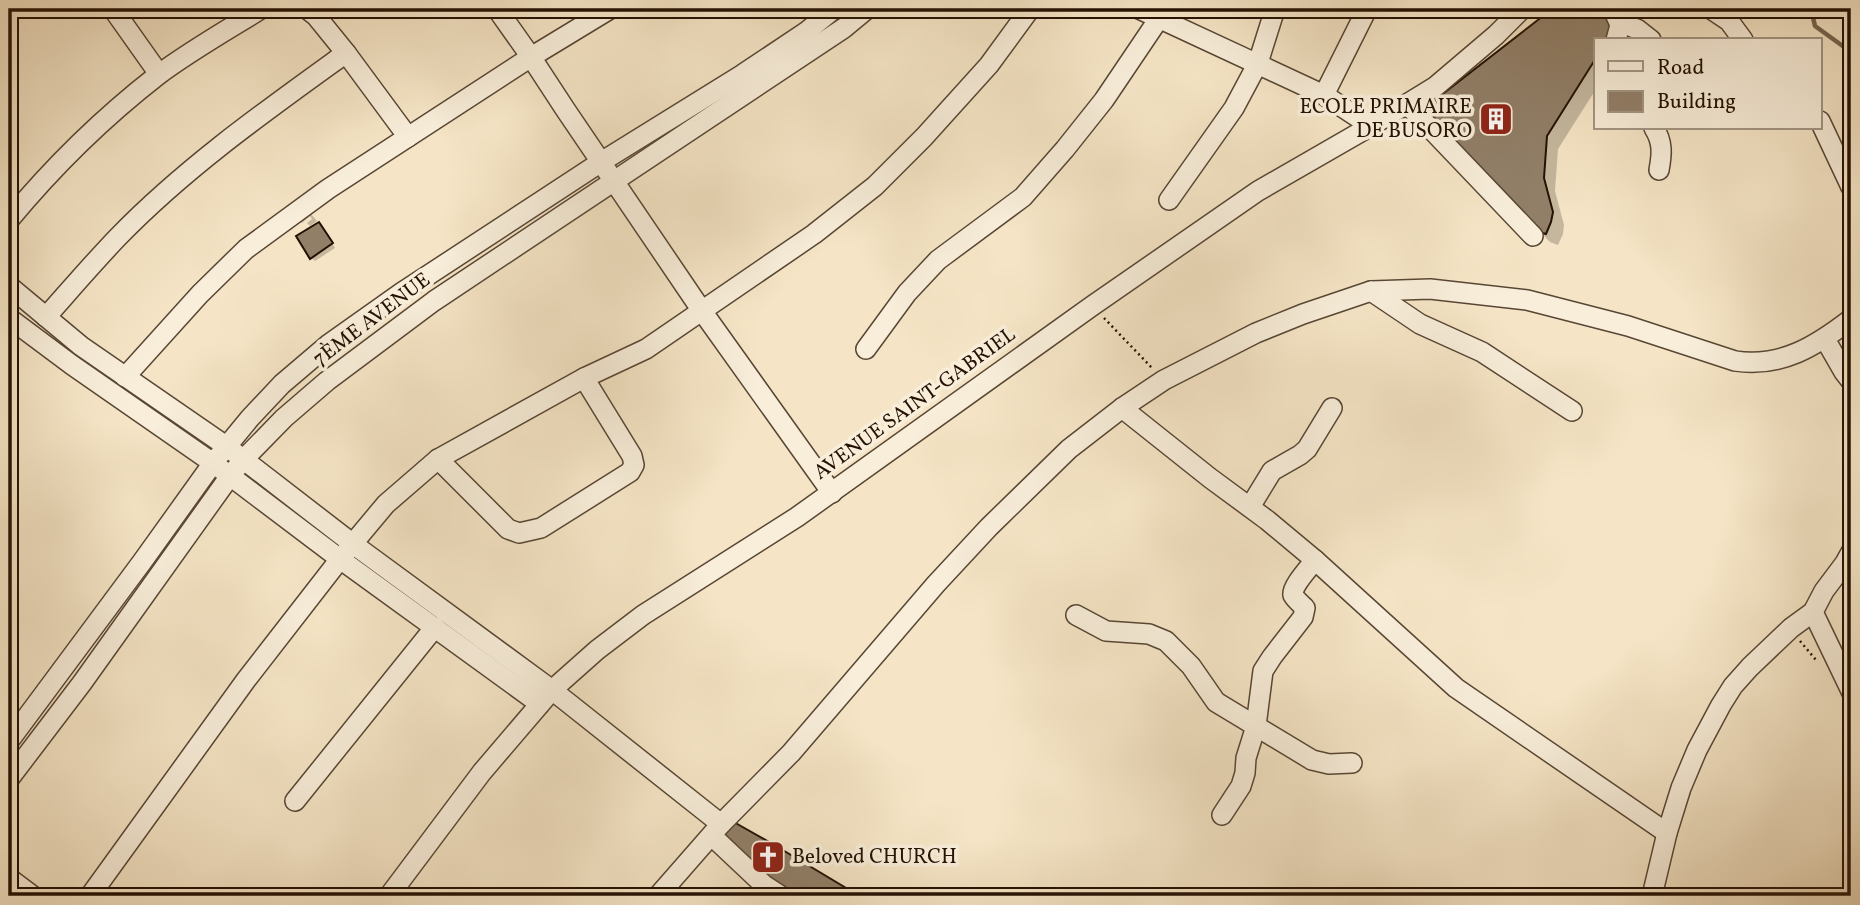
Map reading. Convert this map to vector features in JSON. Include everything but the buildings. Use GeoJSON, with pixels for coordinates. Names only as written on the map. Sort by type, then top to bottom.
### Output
{"type":"FeatureCollection","features":[{"type":"Feature","properties":{"kind":"street"},"geometry":{"type":"LineString","coordinates":[[113,9],[159,74]]}},
{"type":"Feature","properties":{"kind":"street"},"geometry":{"type":"LineString","coordinates":[[9,220],[32,192],[108,117],[159,74],[261,9]]}},
{"type":"Feature","properties":{"kind":"street"},"geometry":{"type":"LineString","coordinates":[[307,9],[317,16],[346,52],[408,137]]}},
{"type":"Feature","properties":{"kind":"street"},"geometry":{"type":"LineString","coordinates":[[497,9],[702,311],[832,493]]}},
{"type":"Feature","properties":{"kind":"street"},"geometry":{"type":"LineString","coordinates":[[125,377],[200,294],[246,249],[328,189],[610,9]]}},
{"type":"Feature","properties":{"kind":"street","name":"7ÈME AVENUE"},"geometry":{"type":"LineString","coordinates":[[9,741],[226,446],[282,384],[329,344],[401,293],[601,162],[743,74],[806,32],[834,9]]}},
{"type":"Feature","properties":{"kind":"street","name":"7ÈME AVENUE"},"geometry":{"type":"LineString","coordinates":[[9,779],[82,683],[230,476],[284,418],[327,381],[434,301],[844,28],[867,9]]}},
{"type":"Feature","properties":{"kind":"street"},"geometry":{"type":"LineString","coordinates":[[90,896],[246,680],[386,504],[438,459],[584,378],[646,349],[814,234],[875,186],[924,137],[989,65],[1030,9]]}},
{"type":"Feature","properties":{"kind":"street"},"geometry":{"type":"LineString","coordinates":[[1139,9],[1161,13],[1324,95],[1371,126]]}},
{"type":"Feature","properties":{"kind":"street"},"geometry":{"type":"LineString","coordinates":[[1169,200],[1234,108],[1258,63],[1275,9]]}},
{"type":"Feature","properties":{"kind":"street"},"geometry":{"type":"LineString","coordinates":[[1324,95],[1367,9]]}},
{"type":"Feature","properties":{"kind":"street","name":"AVENUE SAINT-GABRIEL"},"geometry":{"type":"LineString","coordinates":[[389,896],[482,772],[546,697],[597,650],[643,615],[832,493],[1092,306],[1258,191],[1436,86],[1522,9]]}},
{"type":"Feature","properties":{"kind":"street"},"geometry":{"type":"LineString","coordinates":[[1711,9],[1728,21],[1741,38]]}},
{"type":"Feature","properties":{"kind":"street"},"geometry":{"type":"LineString","coordinates":[[866,349],[907,293],[938,261],[1023,197],[1048,169],[1104,100],[1161,13]]}},
{"type":"Feature","properties":{"kind":"street"},"geometry":{"type":"LineString","coordinates":[[1616,24],[1637,29],[1648,38]]}},
{"type":"Feature","properties":{"kind":"street"},"geometry":{"type":"LineString","coordinates":[[46,317],[118,237],[167,191],[221,145],[346,52]]}},
{"type":"Feature","properties":{"kind":"street"},"geometry":{"type":"LineString","coordinates":[[1407,104],[1533,236]]}},
{"type":"Feature","properties":{"kind":"street"},"geometry":{"type":"LineString","coordinates":[[1822,125],[1851,187]]}},
{"type":"Feature","properties":{"kind":"street"},"geometry":{"type":"LineString","coordinates":[[1655,130],[1662,151],[1659,170]]}},
{"type":"Feature","properties":{"kind":"street"},"geometry":{"type":"LineString","coordinates":[[9,286],[81,345],[226,446],[717,830],[764,885],[781,896]]}},
{"type":"Feature","properties":{"kind":"street"},"geometry":{"type":"LineString","coordinates":[[658,896],[791,752],[936,584],[989,527],[1069,449],[1164,380],[1256,333],[1371,291],[1430,289],[1527,300],[1628,326],[1735,361],[1754,364],[1795,355],[1825,339],[1851,319]]}},
{"type":"Feature","properties":{"kind":"street"},"geometry":{"type":"LineString","coordinates":[[1371,291],[1420,324],[1482,352],[1572,411]]}},
{"type":"Feature","properties":{"kind":"street"},"geometry":{"type":"LineString","coordinates":[[9,318],[213,463],[435,627],[546,697]]}},
{"type":"Feature","properties":{"kind":"street"},"geometry":{"type":"LineString","coordinates":[[1825,339],[1851,381]]}},
{"type":"Feature","properties":{"kind":"street"},"geometry":{"type":"LineString","coordinates":[[438,459],[508,529],[519,533],[541,528],[630,472],[634,465],[632,456],[584,378]]}},
{"type":"Feature","properties":{"kind":"street"},"geometry":{"type":"LineString","coordinates":[[1122,408],[1315,560],[1456,688],[1667,833]]}},
{"type":"Feature","properties":{"kind":"street"},"geometry":{"type":"LineString","coordinates":[[1250,508],[1272,471],[1307,449],[1332,408]]}},
{"type":"Feature","properties":{"kind":"street"},"geometry":{"type":"LineString","coordinates":[[1652,896],[1681,788],[1697,750],[1733,685],[1791,628],[1813,612],[1851,552]]}},
{"type":"Feature","properties":{"kind":"street"},"geometry":{"type":"LineString","coordinates":[[1222,815],[1241,786],[1245,773],[1263,671],[1303,617],[1305,608],[1294,595],[1294,586],[1315,560]]}},
{"type":"Feature","properties":{"kind":"street"},"geometry":{"type":"LineString","coordinates":[[1813,612],[1851,691]]}},
{"type":"Feature","properties":{"kind":"street"},"geometry":{"type":"LineString","coordinates":[[1076,615],[1106,631],[1149,634],[1166,642],[1191,666],[1216,702],[1311,760],[1329,764],[1352,763]]}},
{"type":"Feature","properties":{"kind":"street"},"geometry":{"type":"LineString","coordinates":[[295,801],[435,627]]}},
{"type":"Feature","properties":{"kind":"street"},"geometry":{"type":"LineString","coordinates":[[9,878],[33,896]]}},
{"type":"Feature","properties":{"kind":"path"},"geometry":{"type":"LineString","coordinates":[[1092,306],[1164,380]]}},
{"type":"Feature","properties":{"kind":"waterway"},"geometry":{"type":"LineString","coordinates":[[1811,9],[1815,26],[1851,52]]}},
{"type":"Feature","properties":{"kind":"place","name":"ECOLE PRIMAIRE DE BUSORO"},"geometry":{"type":"Point","coordinates":[1496,119]}},
{"type":"Feature","properties":{"kind":"place","name":"Beloved CHURCH"},"geometry":{"type":"Point","coordinates":[768,857]}}]}
